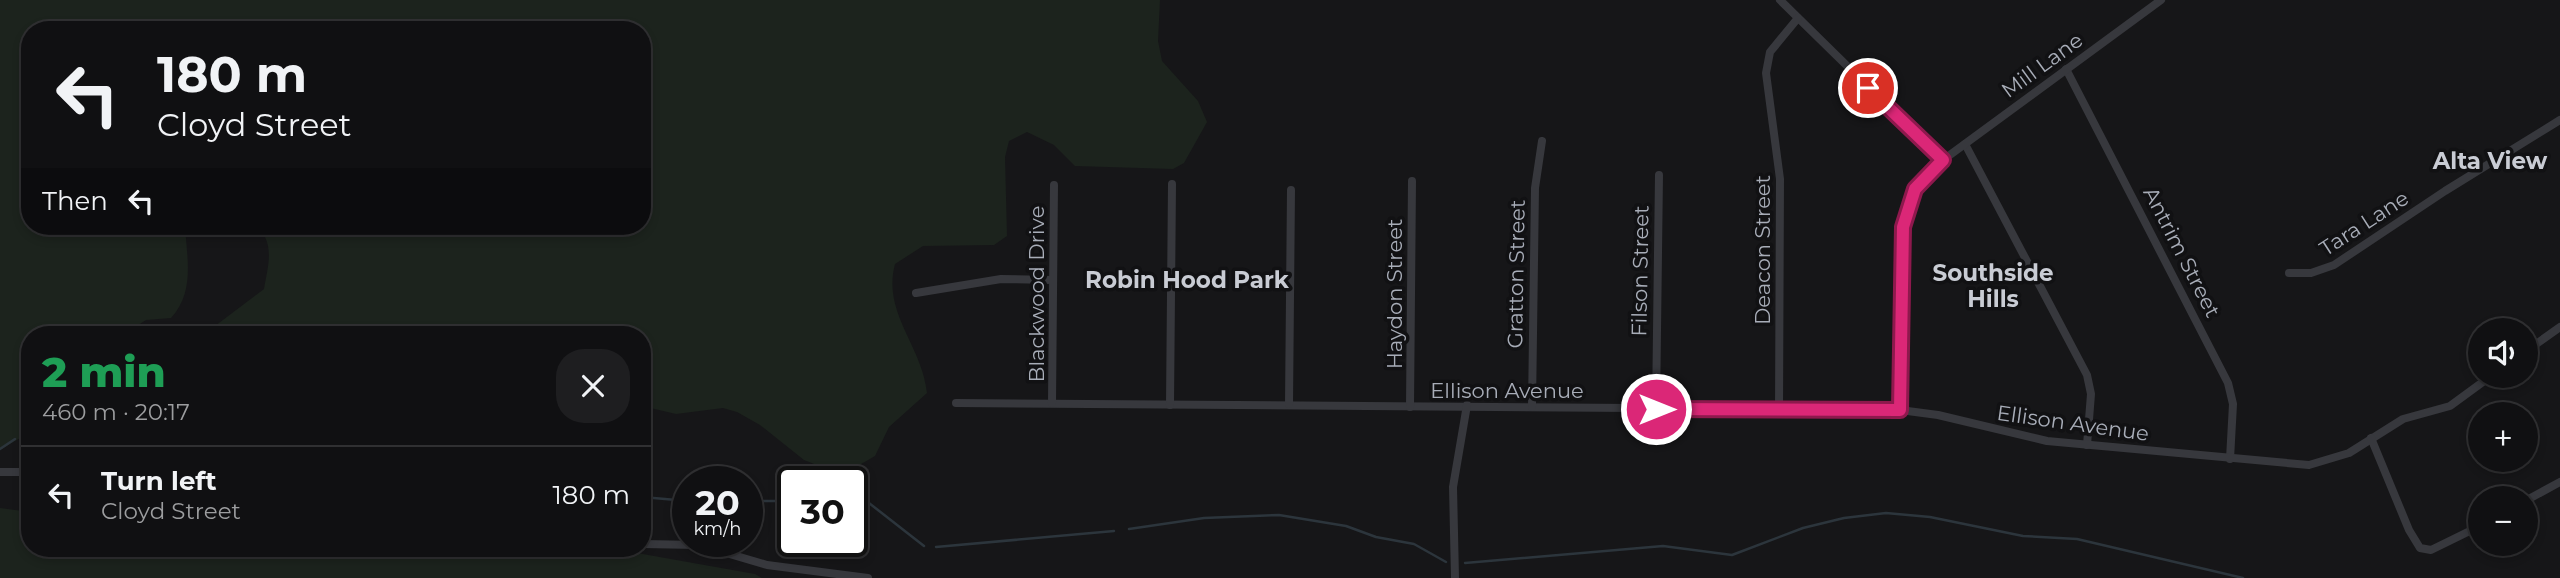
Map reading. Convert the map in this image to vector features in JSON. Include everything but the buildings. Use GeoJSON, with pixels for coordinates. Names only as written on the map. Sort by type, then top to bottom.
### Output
{"type":"FeatureCollection","features":[{"type":"Feature","properties":{"kind":"street"},"geometry":{"type":"LineString","coordinates":[[1780,0],[1943,160]]}},
{"type":"Feature","properties":{"kind":"street","name":"Mill Lane"},"geometry":{"type":"LineString","coordinates":[[1900,410],[1903,227],[1915,189],[1943,160],[2158,1]]}},
{"type":"Feature","properties":{"kind":"street","name":"Deacon Street"},"geometry":{"type":"LineString","coordinates":[[1779,410],[1780,179],[1766,73],[1770,52],[1798,18]]}},
{"type":"Feature","properties":{"kind":"street","name":"Antrim Street"},"geometry":{"type":"LineString","coordinates":[[2066,69],[2228,383],[2233,404],[2230,459]]}},
{"type":"Feature","properties":{"kind":"street","name":"Tara Lane"},"geometry":{"type":"LineString","coordinates":[[2289,273],[2311,273],[2334,265],[2445,191],[2560,120]]}},
{"type":"Feature","properties":{"kind":"street","name":"Gratton Street"},"geometry":{"type":"LineString","coordinates":[[1532,407],[1535,188],[1542,141]]}},
{"type":"Feature","properties":{"kind":"street"},"geometry":{"type":"LineString","coordinates":[[1965,144],[2087,375],[2091,394],[2087,445]]}},
{"type":"Feature","properties":{"kind":"street","name":"Filson Street"},"geometry":{"type":"LineString","coordinates":[[1656,409],[1658,175]]}},
{"type":"Feature","properties":{"kind":"street","name":"Haydon Street"},"geometry":{"type":"LineString","coordinates":[[1410,407],[1412,181]]}},
{"type":"Feature","properties":{"kind":"street"},"geometry":{"type":"LineString","coordinates":[[1170,405],[1172,184]]}},
{"type":"Feature","properties":{"kind":"street","name":"Blackwood Drive"},"geometry":{"type":"LineString","coordinates":[[1052,403],[1054,185]]}},
{"type":"Feature","properties":{"kind":"street"},"geometry":{"type":"LineString","coordinates":[[1289,404],[1291,190]]}},
{"type":"Feature","properties":{"kind":"street"},"geometry":{"type":"LineString","coordinates":[[916,293],[1001,279],[1053,280]]}},
{"type":"Feature","properties":{"kind":"street"},"geometry":{"type":"LineString","coordinates":[[2538,343],[2560,327]]}},
{"type":"Feature","properties":{"kind":"street","name":"Ellison Avenue"},"geometry":{"type":"LineString","coordinates":[[956,403],[1900,410],[1938,415],[2024,438],[2290,465],[2322,463],[2349,453],[2403,419],[2450,406],[2475,388]]}},
{"type":"Feature","properties":{"kind":"street"},"geometry":{"type":"LineString","coordinates":[[1455,578],[1453,487],[1467,405]]}},
{"type":"Feature","properties":{"kind":"street"},"geometry":{"type":"LineString","coordinates":[[2371,438],[2416,544],[2425,550],[2431,550],[2468,532]]}},
{"type":"Feature","properties":{"kind":"street"},"geometry":{"type":"LineString","coordinates":[[0,472],[21,472]]}},
{"type":"Feature","properties":{"kind":"street"},"geometry":{"type":"LineString","coordinates":[[2538,494],[2560,482]]}},
{"type":"Feature","properties":{"kind":"street"},"geometry":{"type":"LineString","coordinates":[[651,544],[699,545],[779,567],[868,578]]}},
{"type":"Feature","properties":{"kind":"shaded area"},"geometry":{"type":"Polygon","coordinates":[[[0,0],[1160,0],[1158,41],[1162,61],[1198,101],[1207,122],[1184,163],[1173,169],[1075,166],[1054,145],[1027,132],[1009,141],[1005,157],[1007,236],[994,245],[923,246],[895,264],[892,282],[894,298],[924,376],[927,393],[889,427],[875,456],[858,466],[819,466],[804,460],[760,425],[737,412],[723,408],[676,414],[651,408],[651,326],[215,326],[264,289],[268,248],[264,235],[651,235],[651,21],[21,21],[21,235],[186,235],[188,274],[184,297],[171,318],[146,320],[137,326],[21,326],[21,437],[0,450],[0,0]]]}},
{"type":"Feature","properties":{"kind":"shaded area"},"geometry":{"type":"Polygon","coordinates":[[[0,508],[21,511],[21,557],[651,555],[755,574],[762,578],[0,578],[0,508]]]}},
{"type":"Feature","properties":{"kind":"waterway"},"geometry":{"type":"LineString","coordinates":[[0,449],[15,439]]}},
{"type":"Feature","properties":{"kind":"waterway"},"geometry":{"type":"LineString","coordinates":[[651,498],[672,500]]}},
{"type":"Feature","properties":{"kind":"waterway"},"geometry":{"type":"LineString","coordinates":[[763,501],[777,501]]}},
{"type":"Feature","properties":{"kind":"waterway"},"geometry":{"type":"LineString","coordinates":[[868,502],[924,546]]}},
{"type":"Feature","properties":{"kind":"waterway"},"geometry":{"type":"LineString","coordinates":[[1465,563],[1663,546],[1732,555],[1803,528],[1844,518],[1886,513],[1930,517],[2023,536],[2077,539],[2243,578]]}},
{"type":"Feature","properties":{"kind":"waterway"},"geometry":{"type":"LineString","coordinates":[[1129,529],[1204,518],[1279,515],[1346,526],[1376,537],[1414,544],[1446,562]]}},
{"type":"Feature","properties":{"kind":"waterway"},"geometry":{"type":"LineString","coordinates":[[936,547],[1114,531]]}},
{"type":"Feature","properties":{"kind":"district","name":"Alta View"},"geometry":{"type":"Point","coordinates":[2490,161]}},
{"type":"Feature","properties":{"kind":"district","name":"Robin Hood Park"},"geometry":{"type":"Point","coordinates":[1187,280]}},
{"type":"Feature","properties":{"kind":"district","name":"Southside Hills"},"geometry":{"type":"Point","coordinates":[1993,286]}},
{"type":"Feature","properties":{"kind":"route"},"geometry":{"type":"LineString","coordinates":[[1656,409],[1900,410],[1903,227],[1915,189],[1943,160],[1868,88]]}}]}
